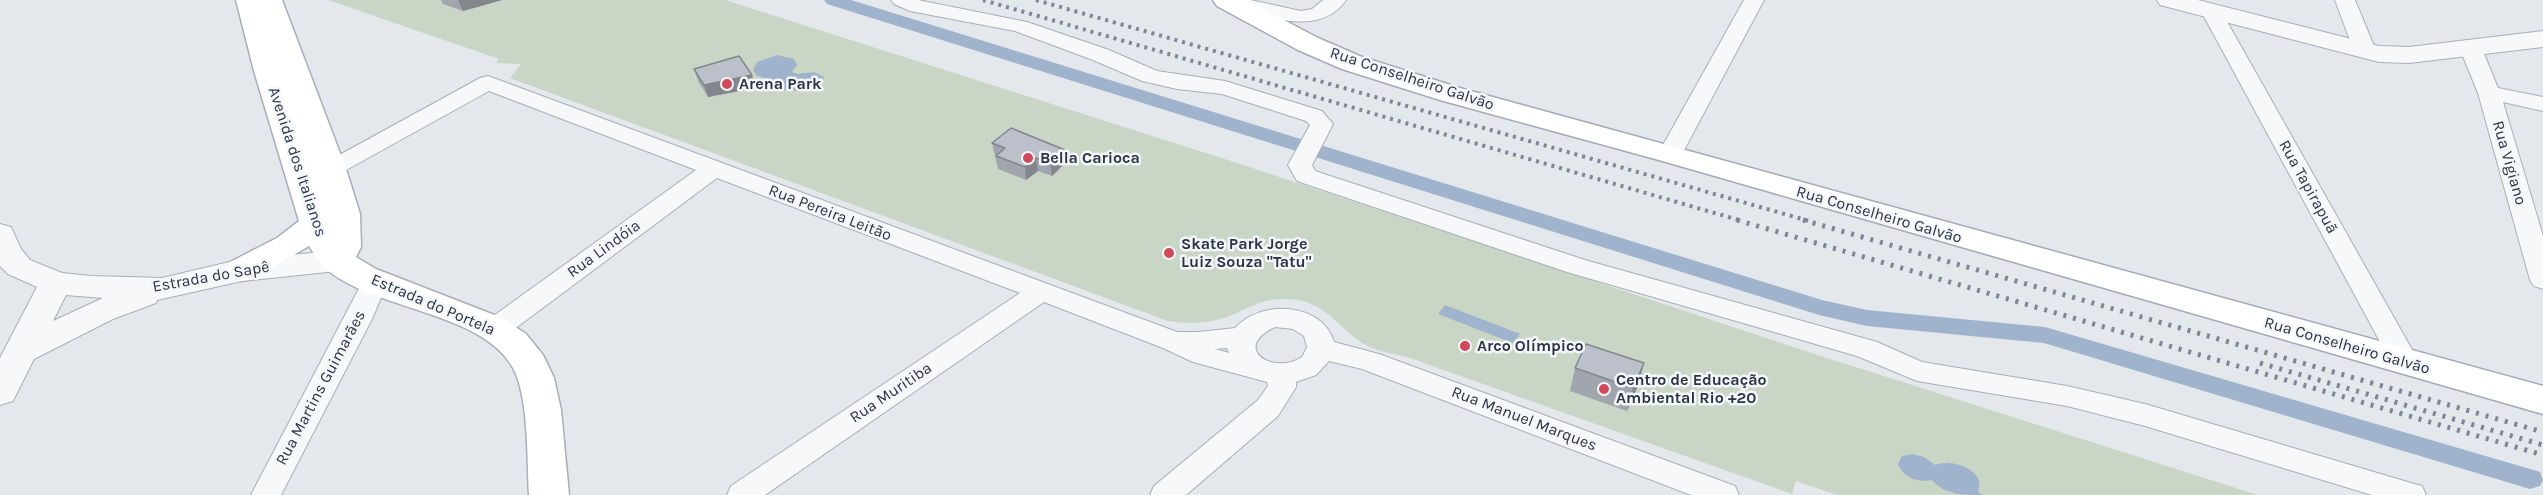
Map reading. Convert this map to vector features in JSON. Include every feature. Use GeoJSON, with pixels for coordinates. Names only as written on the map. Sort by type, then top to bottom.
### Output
{"type":"FeatureCollection","features":[{"type":"Feature","properties":{"kind":"main road","name":"Avenida dos Italianos"},"geometry":{"type":"LineString","coordinates":[[264,0],[331,169],[344,214],[345,247],[337,261],[322,241],[268,71],[264,0]]}},
{"type":"Feature","properties":{"kind":"main road","name":"Rua Conselheiro Galvão"},"geometry":{"type":"LineString","coordinates":[[1230,1],[1308,44],[1352,63],[1450,94],[2543,400]]}},
{"type":"Feature","properties":{"kind":"main road"},"geometry":{"type":"LineString","coordinates":[[242,270],[289,245],[316,223]]}},
{"type":"Feature","properties":{"kind":"main road","name":"Estrada do Portela"},"geometry":{"type":"LineString","coordinates":[[337,261],[375,281],[495,329],[520,348],[538,383],[549,495]]}},
{"type":"Feature","properties":{"kind":"street"},"geometry":{"type":"LineString","coordinates":[[901,0],[917,7],[1020,26],[1101,55],[1150,76],[1225,88],[1314,116],[1322,124],[1300,165],[1305,176],[1576,267],[1867,349],[1917,371],[2067,396],[2145,415],[2411,495]]}},
{"type":"Feature","properties":{"kind":"street"},"geometry":{"type":"LineString","coordinates":[[1230,1],[1301,17],[1318,14],[1336,0]]}},
{"type":"Feature","properties":{"kind":"street"},"geometry":{"type":"LineString","coordinates":[[1670,154],[1754,0]]}},
{"type":"Feature","properties":{"kind":"street"},"geometry":{"type":"LineString","coordinates":[[2169,0],[2365,51],[2409,55],[2543,39]]}},
{"type":"Feature","properties":{"kind":"street"},"geometry":{"type":"LineString","coordinates":[[2345,0],[2365,51]]}},
{"type":"Feature","properties":{"kind":"street","name":"Rua Tapirapuã"},"geometry":{"type":"LineString","coordinates":[[2211,11],[2405,362]]}},
{"type":"Feature","properties":{"kind":"street","name":"Rua Vigiano"},"geometry":{"type":"LineString","coordinates":[[2470,49],[2489,93],[2543,280]]}},
{"type":"Feature","properties":{"kind":"street","name":"Rua Pereira Leitão"},"geometry":{"type":"LineString","coordinates":[[331,169],[488,83],[1173,341],[1214,360],[1268,371]]}},
{"type":"Feature","properties":{"kind":"street"},"geometry":{"type":"LineString","coordinates":[[2489,93],[2543,104]]}},
{"type":"Feature","properties":{"kind":"street","name":"Rua Lindóia"},"geometry":{"type":"LineString","coordinates":[[495,329],[713,169]]}},
{"type":"Feature","properties":{"kind":"street","name":"Estrada do Sapê"},"geometry":{"type":"LineString","coordinates":[[0,234],[6,253],[19,267],[56,283],[102,288],[162,289],[242,270],[337,261]]}},
{"type":"Feature","properties":{"kind":"street","name":"Rua Martins Guimarães"},"geometry":{"type":"LineString","coordinates":[[266,495],[358,319],[375,281]]}},
{"type":"Feature","properties":{"kind":"street"},"geometry":{"type":"LineString","coordinates":[[0,392],[56,283]]}},
{"type":"Feature","properties":{"kind":"street"},"geometry":{"type":"LineString","coordinates":[[21,351],[101,311],[162,289]]}},
{"type":"Feature","properties":{"kind":"street","name":"Rua Muritiba"},"geometry":{"type":"LineString","coordinates":[[742,495],[1040,292]]}},
{"type":"Feature","properties":{"kind":"street"},"geometry":{"type":"LineString","coordinates":[[1271,318],[1296,320],[1316,331],[1322,349],[1313,364],[1293,373],[1268,371],[1246,362],[1241,353],[1240,344],[1249,328],[1271,318]]}},
{"type":"Feature","properties":{"kind":"street","name":"Rua Pereira Leitão"},"geometry":{"type":"LineString","coordinates":[[1173,341],[1199,342],[1243,336]]}},
{"type":"Feature","properties":{"kind":"street","name":"Rua Manuel Marques"},"geometry":{"type":"LineString","coordinates":[[1322,349],[1369,361],[1724,495]]}},
{"type":"Feature","properties":{"kind":"street"},"geometry":{"type":"LineString","coordinates":[[1165,495],[1268,408],[1282,387],[1268,371]]}},
{"type":"Feature","properties":{"kind":"green space"},"geometry":{"type":"Polygon","coordinates":[[[328,0],[725,0],[1231,161],[1824,357],[2258,495],[1837,495],[1796,481],[1792,494],[1410,358],[1371,347],[1357,339],[1317,306],[1307,302],[1285,299],[1267,301],[1213,321],[1190,323],[1168,321],[510,78],[521,64],[496,63],[499,59],[328,0]]]}},
{"type":"Feature","properties":{"kind":"water"},"geometry":{"type":"Polygon","coordinates":[[[777,55],[794,59],[797,65],[792,72],[798,74],[814,72],[824,77],[823,82],[816,88],[806,91],[770,90],[766,85],[769,79],[757,76],[753,70],[757,62],[777,55]]]}},
{"type":"Feature","properties":{"kind":"water"},"geometry":{"type":"Polygon","coordinates":[[[1445,305],[1520,334],[1513,343],[1438,314],[1445,305]]]}},
{"type":"Feature","properties":{"kind":"water"},"geometry":{"type":"Polygon","coordinates":[[[1912,454],[1924,457],[1935,465],[1950,463],[1966,467],[1977,477],[1978,492],[1983,495],[1954,493],[1942,489],[1932,480],[1921,481],[1907,476],[1898,464],[1902,456],[1912,454]]]}},
{"type":"Feature","properties":{"kind":"building"},"geometry":{"type":"Polygon","coordinates":[[[739,56],[752,75],[704,85],[694,69],[739,56]]]}},
{"type":"Feature","properties":{"kind":"building"},"geometry":{"type":"Polygon","coordinates":[[[1011,128],[1065,150],[1050,163],[1036,158],[1025,167],[996,156],[1005,148],[992,143],[1011,128]]]}},
{"type":"Feature","properties":{"kind":"building"},"geometry":{"type":"Polygon","coordinates":[[[1586,344],[1644,363],[1633,388],[1575,368],[1586,344]]]}},
{"type":"Feature","properties":{"kind":"waterway"},"geometry":{"type":"LineString","coordinates":[[833,0],[1819,307],[1867,318],[2045,335],[2530,479]]}},
{"type":"Feature","properties":{"kind":"railway"},"geometry":{"type":"LineString","coordinates":[[983,0],[1742,221]]}},
{"type":"Feature","properties":{"kind":"railway"},"geometry":{"type":"LineString","coordinates":[[1036,0],[1809,221]]}},
{"type":"Feature","properties":{"kind":"railway"},"geometry":{"type":"LineString","coordinates":[[1737,220],[2543,455]]}},
{"type":"Feature","properties":{"kind":"railway"},"geometry":{"type":"LineString","coordinates":[[1803,220],[2543,432]]}},
{"type":"Feature","properties":{"kind":"railway"},"geometry":{"type":"LineString","coordinates":[[2260,363],[2543,445]]}},
{"type":"Feature","properties":{"kind":"place","name":"Arena Park"},"geometry":{"type":"Point","coordinates":[727,84]}},
{"type":"Feature","properties":{"kind":"place","name":"Bella Carioca"},"geometry":{"type":"Point","coordinates":[1028,158]}},
{"type":"Feature","properties":{"kind":"place","name":"Skate Park Jorge Luiz Souza \"Tatu\""},"geometry":{"type":"Point","coordinates":[1169,253]}},
{"type":"Feature","properties":{"kind":"place","name":"Arco Olímpico"},"geometry":{"type":"Point","coordinates":[1465,346]}},
{"type":"Feature","properties":{"kind":"place","name":"Centro de Educação Ambiental Rio +20"},"geometry":{"type":"Point","coordinates":[1604,389]}}]}
